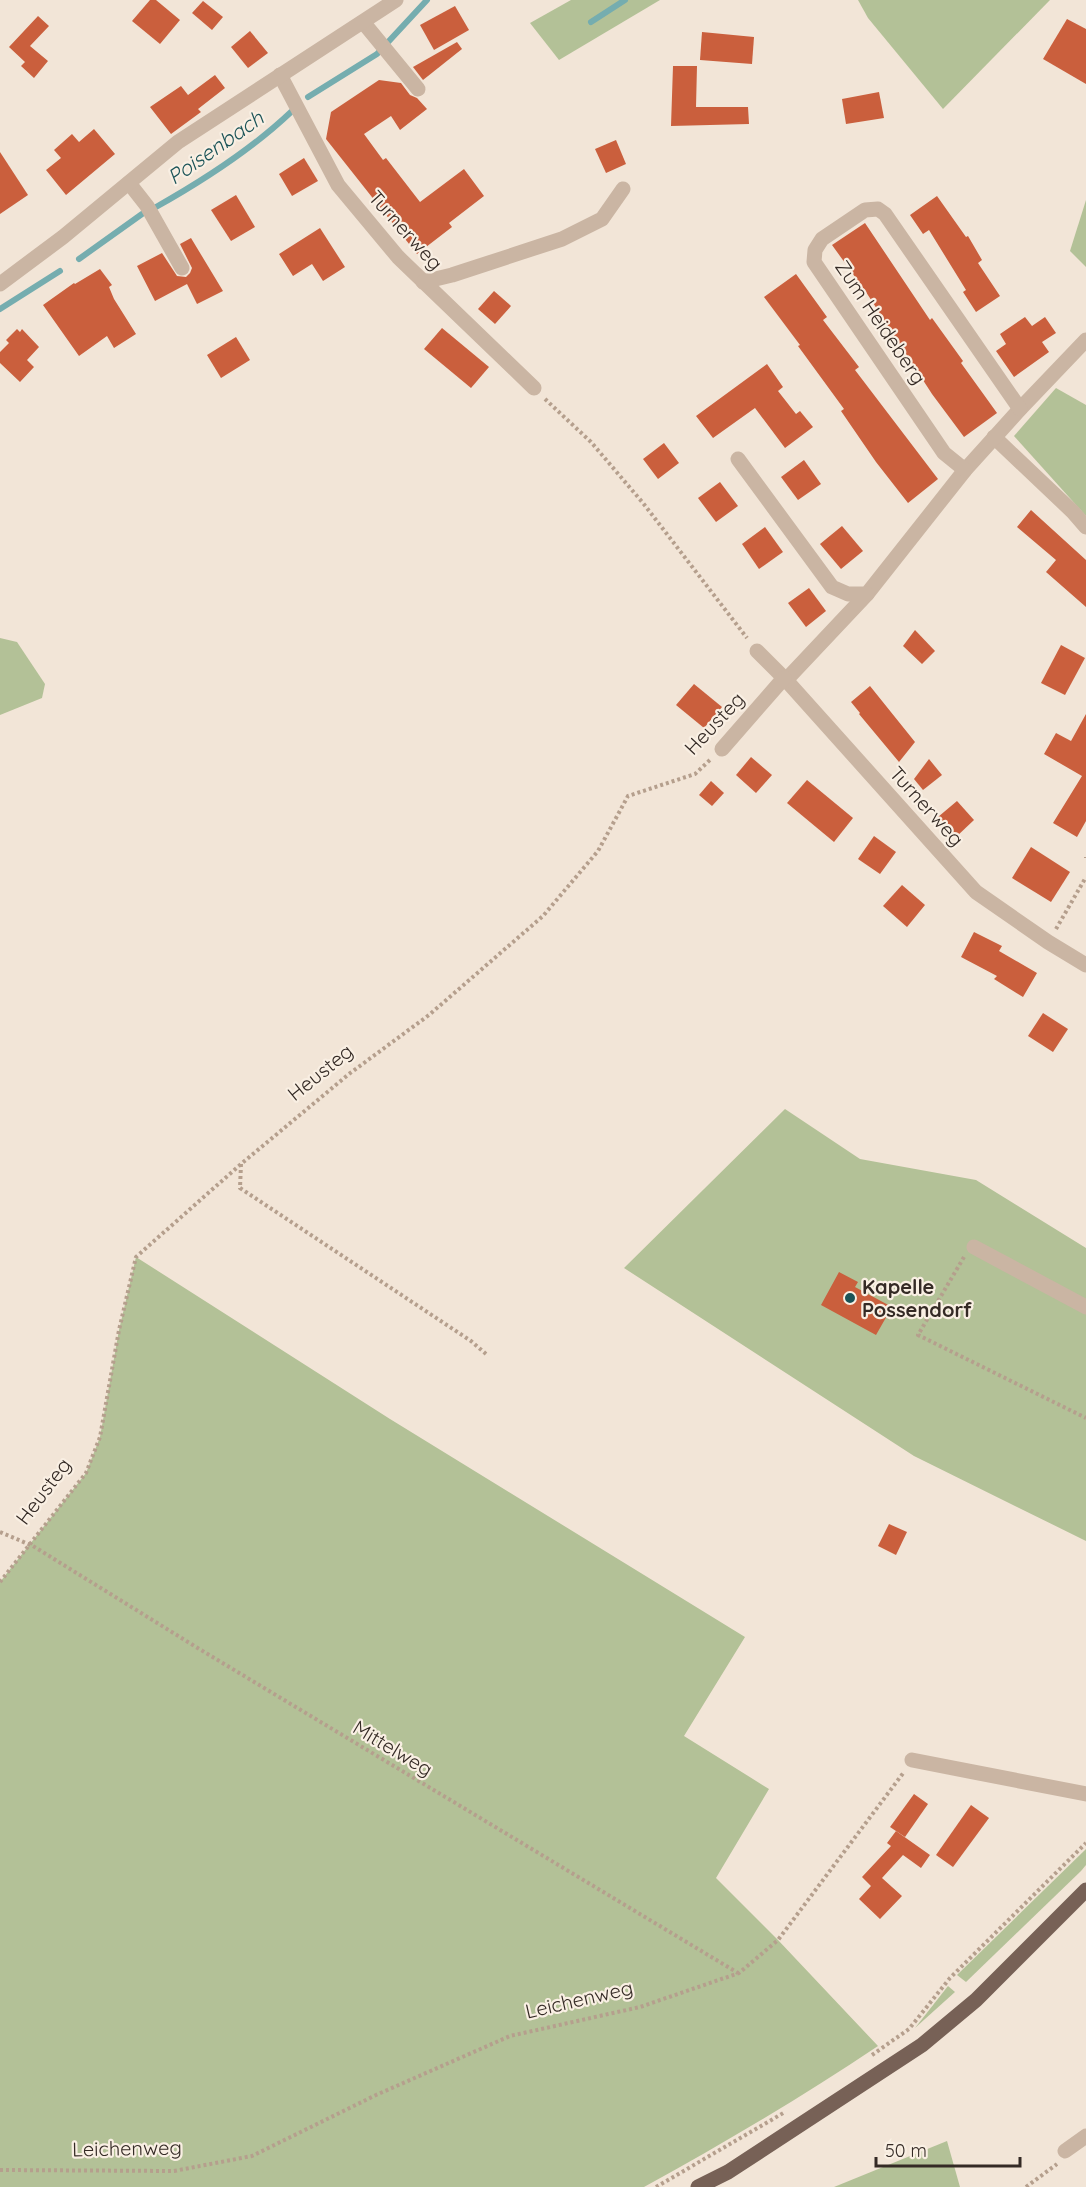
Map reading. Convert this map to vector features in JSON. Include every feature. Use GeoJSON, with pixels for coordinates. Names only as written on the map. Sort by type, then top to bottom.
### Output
{"type":"FeatureCollection","features":[{"type":"Feature","properties":{"kind":"main road"},"geometry":{"type":"LineString","coordinates":[[698,2187],[728,2172],[922,2045],[976,2000],[1086,1890]]}},
{"type":"Feature","properties":{"kind":"street"},"geometry":{"type":"LineString","coordinates":[[1,283],[178,142],[396,0]]}},
{"type":"Feature","properties":{"kind":"street"},"geometry":{"type":"LineString","coordinates":[[363,22],[418,89]]}},
{"type":"Feature","properties":{"kind":"street","name":"Turnerweg"},"geometry":{"type":"LineString","coordinates":[[280,75],[338,185],[398,257],[534,388]]}},
{"type":"Feature","properties":{"kind":"street"},"geometry":{"type":"LineString","coordinates":[[129,183],[147,206],[182,268]]}},
{"type":"Feature","properties":{"kind":"street"},"geometry":{"type":"LineString","coordinates":[[423,282],[452,275],[562,239],[602,219],[623,189]]}},
{"type":"Feature","properties":{"kind":"street","name":"Zum Heideberg"},"geometry":{"type":"LineString","coordinates":[[965,470],[944,453],[814,262],[814,250],[822,239],[865,210],[878,209],[885,214],[1020,409]]}},
{"type":"Feature","properties":{"kind":"street"},"geometry":{"type":"LineString","coordinates":[[738,459],[832,587],[848,594],[867,594],[965,470],[1086,340]]}},
{"type":"Feature","properties":{"kind":"street"},"geometry":{"type":"LineString","coordinates":[[994,437],[1086,527]]}},
{"type":"Feature","properties":{"kind":"street","name":"Heusteg"},"geometry":{"type":"LineString","coordinates":[[722,749],[785,679],[867,594]]}},
{"type":"Feature","properties":{"kind":"street","name":"Turnerweg"},"geometry":{"type":"LineString","coordinates":[[757,651],[785,679],[976,892],[1048,942],[1086,965]]}},
{"type":"Feature","properties":{"kind":"street"},"geometry":{"type":"LineString","coordinates":[[972,1248],[1086,1307]]}},
{"type":"Feature","properties":{"kind":"street"},"geometry":{"type":"LineString","coordinates":[[912,1760],[1086,1794]]}},
{"type":"Feature","properties":{"kind":"street"},"geometry":{"type":"LineString","coordinates":[[1065,2151],[1086,2136]]}},
{"type":"Feature","properties":{"kind":"path"},"geometry":{"type":"LineString","coordinates":[[534,388],[591,442],[635,494],[757,651]]}},
{"type":"Feature","properties":{"kind":"path","name":"Heusteg"},"geometry":{"type":"LineString","coordinates":[[0,1582],[86,1473],[100,1437],[119,1330],[136,1257],[241,1164],[349,1074],[429,1015],[543,916],[598,851],[628,796],[695,774],[722,749]]}},
{"type":"Feature","properties":{"kind":"path"},"geometry":{"type":"LineString","coordinates":[[1048,942],[1086,877]]}},
{"type":"Feature","properties":{"kind":"path"},"geometry":{"type":"LineString","coordinates":[[241,1164],[240,1188],[471,1341],[486,1354]]}},
{"type":"Feature","properties":{"kind":"path"},"geometry":{"type":"LineString","coordinates":[[972,1248],[918,1335],[1086,1418]]}},
{"type":"Feature","properties":{"kind":"path","name":"Mittelweg"},"geometry":{"type":"LineString","coordinates":[[0,1532],[31,1545],[196,1647],[739,1973]]}},
{"type":"Feature","properties":{"kind":"path","name":"Leichenweg"},"geometry":{"type":"LineString","coordinates":[[0,2170],[174,2171],[252,2156],[376,2095],[510,2036],[640,2007],[739,1973],[778,1940],[912,1760]]}},
{"type":"Feature","properties":{"kind":"path"},"geometry":{"type":"LineString","coordinates":[[865,2060],[909,2029],[950,1978],[1086,1843]]}},
{"type":"Feature","properties":{"kind":"path"},"geometry":{"type":"LineString","coordinates":[[656,2187],[790,2109]]}},
{"type":"Feature","properties":{"kind":"path"},"geometry":{"type":"LineString","coordinates":[[1026,2187],[1055,2166],[1065,2151]]}},
{"type":"Feature","properties":{"kind":"green space"},"geometry":{"type":"Polygon","coordinates":[[[571,0],[660,0],[559,60],[530,23],[571,0]]]}},
{"type":"Feature","properties":{"kind":"green space"},"geometry":{"type":"Polygon","coordinates":[[[858,0],[1050,0],[943,109],[868,18],[858,0]]]}},
{"type":"Feature","properties":{"kind":"green space"},"geometry":{"type":"Polygon","coordinates":[[[1086,200],[1086,267],[1070,251],[1086,200]]]}},
{"type":"Feature","properties":{"kind":"green space"},"geometry":{"type":"Polygon","coordinates":[[[1056,388],[1086,405],[1086,516],[1014,436],[1056,388]]]}},
{"type":"Feature","properties":{"kind":"green space"},"geometry":{"type":"Polygon","coordinates":[[[0,638],[17,642],[45,684],[42,698],[0,715],[0,638]]]}},
{"type":"Feature","properties":{"kind":"green space"},"geometry":{"type":"Polygon","coordinates":[[[785,1109],[860,1159],[976,1180],[1086,1248],[1086,1541],[914,1456],[624,1268],[785,1109]]]}},
{"type":"Feature","properties":{"kind":"green space"},"geometry":{"type":"Polygon","coordinates":[[[136,1257],[390,1419],[745,1637],[684,1736],[769,1789],[716,1878],[878,2046],[704,2154],[644,2187],[0,2187],[0,1582],[86,1473],[100,1437],[119,1330],[136,1257]]]}},
{"type":"Feature","properties":{"kind":"green space"},"geometry":{"type":"Polygon","coordinates":[[[1086,1849],[1086,1865],[1081,1871],[966,1982],[957,1975],[1086,1849]]]}},
{"type":"Feature","properties":{"kind":"green space"},"geometry":{"type":"Polygon","coordinates":[[[948,1986],[955,1992],[915,2028],[948,1986]]]}},
{"type":"Feature","properties":{"kind":"green space"},"geometry":{"type":"Polygon","coordinates":[[[947,2141],[960,2187],[834,2187],[947,2141]]]}},
{"type":"Feature","properties":{"kind":"building"},"geometry":{"type":"Polygon","coordinates":[[[150,0],[156,0],[180,20],[160,44],[132,21],[150,0]]]}},
{"type":"Feature","properties":{"kind":"building"},"geometry":{"type":"Polygon","coordinates":[[[203,1],[223,17],[212,30],[192,13],[203,1]]]}},
{"type":"Feature","properties":{"kind":"building"},"geometry":{"type":"Polygon","coordinates":[[[455,6],[469,30],[434,50],[420,25],[455,6]]]}},
{"type":"Feature","properties":{"kind":"building"},"geometry":{"type":"Polygon","coordinates":[[[38,16],[49,26],[30,46],[48,61],[34,78],[21,66],[25,62],[9,47],[38,16]]]}},
{"type":"Feature","properties":{"kind":"building"},"geometry":{"type":"Polygon","coordinates":[[[1067,19],[1086,29],[1086,84],[1043,59],[1067,19]]]}},
{"type":"Feature","properties":{"kind":"building"},"geometry":{"type":"Polygon","coordinates":[[[250,31],[268,53],[248,68],[231,47],[250,31]]]}},
{"type":"Feature","properties":{"kind":"building"},"geometry":{"type":"Polygon","coordinates":[[[702,32],[754,37],[752,64],[700,60],[702,32]]]}},
{"type":"Feature","properties":{"kind":"building"},"geometry":{"type":"Polygon","coordinates":[[[457,42],[462,49],[423,80],[413,67],[457,42]]]}},
{"type":"Feature","properties":{"kind":"building"},"geometry":{"type":"Polygon","coordinates":[[[673,66],[697,66],[696,107],[748,107],[749,124],[671,126],[673,66]]]}},
{"type":"Feature","properties":{"kind":"building"},"geometry":{"type":"Polygon","coordinates":[[[215,75],[225,88],[198,109],[201,112],[171,134],[150,107],[181,86],[188,95],[215,75]]]}},
{"type":"Feature","properties":{"kind":"building"},"geometry":{"type":"Polygon","coordinates":[[[379,80],[401,83],[410,95],[417,98],[427,109],[400,130],[391,116],[364,134],[383,160],[386,158],[420,202],[464,169],[484,196],[449,223],[452,227],[417,254],[326,139],[331,112],[379,80]]]}},
{"type":"Feature","properties":{"kind":"building"},"geometry":{"type":"Polygon","coordinates":[[[879,92],[884,118],[846,124],[842,99],[879,92]]]}},
{"type":"Feature","properties":{"kind":"building"},"geometry":{"type":"Polygon","coordinates":[[[94,129],[115,154],[66,195],[46,170],[61,158],[54,150],[72,134],[79,142],[94,129]]]}},
{"type":"Feature","properties":{"kind":"building"},"geometry":{"type":"Polygon","coordinates":[[[616,140],[626,164],[606,173],[595,149],[616,140]]]}},
{"type":"Feature","properties":{"kind":"building"},"geometry":{"type":"Polygon","coordinates":[[[0,152],[28,195],[0,214],[0,152]]]}},
{"type":"Feature","properties":{"kind":"building"},"geometry":{"type":"Polygon","coordinates":[[[304,158],[318,181],[292,196],[279,174],[304,158]]]}},
{"type":"Feature","properties":{"kind":"building"},"geometry":{"type":"Polygon","coordinates":[[[236,195],[255,227],[231,241],[211,210],[236,195]]]}},
{"type":"Feature","properties":{"kind":"building"},"geometry":{"type":"Polygon","coordinates":[[[937,196],[966,237],[968,236],[982,260],[978,263],[1000,296],[976,312],[963,292],[966,290],[929,230],[923,234],[910,215],[937,196]]]}},
{"type":"Feature","properties":{"kind":"building"},"geometry":{"type":"Polygon","coordinates":[[[865,223],[930,320],[932,318],[997,413],[964,437],[932,394],[866,292],[832,245],[865,223]]]}},
{"type":"Feature","properties":{"kind":"building"},"geometry":{"type":"Polygon","coordinates":[[[320,228],[345,267],[323,281],[312,264],[293,276],[279,254],[320,228]]]}},
{"type":"Feature","properties":{"kind":"building"},"geometry":{"type":"Polygon","coordinates":[[[191,238],[223,291],[197,304],[187,284],[155,301],[137,266],[162,253],[177,276],[186,277],[192,268],[180,244],[191,238]]]}},
{"type":"Feature","properties":{"kind":"building"},"geometry":{"type":"Polygon","coordinates":[[[100,269],[112,285],[109,287],[114,299],[136,334],[114,348],[107,336],[79,356],[43,305],[74,283],[100,269]]]}},
{"type":"Feature","properties":{"kind":"building"},"geometry":{"type":"Polygon","coordinates":[[[796,274],[827,317],[823,320],[859,367],[855,370],[938,479],[908,503],[876,462],[841,411],[844,409],[764,297],[796,274]]]}},
{"type":"Feature","properties":{"kind":"building"},"geometry":{"type":"Polygon","coordinates":[[[494,291],[511,306],[495,324],[478,309],[494,291]]]}},
{"type":"Feature","properties":{"kind":"building"},"geometry":{"type":"Polygon","coordinates":[[[1025,317],[1032,326],[1045,317],[1056,333],[1042,342],[1049,352],[1014,377],[996,351],[1006,344],[1000,334],[1025,317]]]}},
{"type":"Feature","properties":{"kind":"building"},"geometry":{"type":"Polygon","coordinates":[[[442,328],[489,367],[471,388],[424,349],[442,328]]]}},
{"type":"Feature","properties":{"kind":"building"},"geometry":{"type":"Polygon","coordinates":[[[17,329],[20,332],[22,329],[39,347],[27,360],[34,367],[20,382],[0,363],[0,352],[9,343],[6,340],[17,329]]]}},
{"type":"Feature","properties":{"kind":"building"},"geometry":{"type":"Polygon","coordinates":[[[236,337],[250,360],[221,378],[207,355],[236,337]]]}},
{"type":"Feature","properties":{"kind":"building"},"geometry":{"type":"Polygon","coordinates":[[[767,364],[783,387],[778,391],[796,414],[800,411],[813,427],[785,448],[755,408],[713,438],[696,416],[767,364]]]}},
{"type":"Feature","properties":{"kind":"building"},"geometry":{"type":"Polygon","coordinates":[[[664,443],[679,463],[658,479],[643,459],[664,443]]]}},
{"type":"Feature","properties":{"kind":"building"},"geometry":{"type":"Polygon","coordinates":[[[804,460],[821,484],[798,500],[781,477],[804,460]]]}},
{"type":"Feature","properties":{"kind":"building"},"geometry":{"type":"Polygon","coordinates":[[[720,482],[738,506],[716,522],[698,498],[720,482]]]}},
{"type":"Feature","properties":{"kind":"building"},"geometry":{"type":"Polygon","coordinates":[[[1031,510],[1086,560],[1086,607],[1046,572],[1056,560],[1017,527],[1031,510]]]}},
{"type":"Feature","properties":{"kind":"building"},"geometry":{"type":"Polygon","coordinates":[[[842,526],[863,551],[841,569],[820,544],[842,526]]]}},
{"type":"Feature","properties":{"kind":"building"},"geometry":{"type":"Polygon","coordinates":[[[765,527],[783,552],[759,569],[742,544],[765,527]]]}},
{"type":"Feature","properties":{"kind":"building"},"geometry":{"type":"Polygon","coordinates":[[[809,588],[826,611],[806,627],[788,603],[809,588]]]}},
{"type":"Feature","properties":{"kind":"building"},"geometry":{"type":"Polygon","coordinates":[[[915,630],[935,651],[922,664],[903,646],[915,630]]]}},
{"type":"Feature","properties":{"kind":"building"},"geometry":{"type":"Polygon","coordinates":[[[1061,645],[1085,658],[1065,695],[1041,683],[1061,645]]]}},
{"type":"Feature","properties":{"kind":"building"},"geometry":{"type":"Polygon","coordinates":[[[694,684],[722,707],[704,728],[676,705],[694,684]]]}},
{"type":"Feature","properties":{"kind":"building"},"geometry":{"type":"Polygon","coordinates":[[[870,686],[915,742],[899,762],[851,702],[870,686]]]}},
{"type":"Feature","properties":{"kind":"building"},"geometry":{"type":"Polygon","coordinates":[[[1086,714],[1086,821],[1077,837],[1053,823],[1082,776],[1044,754],[1056,733],[1071,741],[1086,714]]]}},
{"type":"Feature","properties":{"kind":"building"},"geometry":{"type":"Polygon","coordinates":[[[751,757],[772,775],[756,793],[736,775],[751,757]]]}},
{"type":"Feature","properties":{"kind":"building"},"geometry":{"type":"Polygon","coordinates":[[[929,759],[942,775],[923,790],[914,779],[929,759]]]}},
{"type":"Feature","properties":{"kind":"building"},"geometry":{"type":"Polygon","coordinates":[[[807,780],[853,818],[834,842],[787,803],[807,780]]]}},
{"type":"Feature","properties":{"kind":"building"},"geometry":{"type":"Polygon","coordinates":[[[711,781],[724,793],[712,806],[699,795],[711,781]]]}},
{"type":"Feature","properties":{"kind":"building"},"geometry":{"type":"Polygon","coordinates":[[[957,801],[974,820],[956,837],[938,817],[957,801]]]}},
{"type":"Feature","properties":{"kind":"building"},"geometry":{"type":"Polygon","coordinates":[[[874,836],[896,852],[880,874],[858,859],[874,836]]]}},
{"type":"Feature","properties":{"kind":"building"},"geometry":{"type":"Polygon","coordinates":[[[1031,847],[1070,872],[1051,902],[1012,878],[1031,847]]]}},
{"type":"Feature","properties":{"kind":"building"},"geometry":{"type":"Polygon","coordinates":[[[902,885],[925,905],[907,927],[883,906],[902,885]]]}},
{"type":"Feature","properties":{"kind":"building"},"geometry":{"type":"Polygon","coordinates":[[[974,932],[1002,946],[999,951],[1037,973],[1023,997],[994,979],[997,976],[961,957],[974,932]]]}},
{"type":"Feature","properties":{"kind":"building"},"geometry":{"type":"Polygon","coordinates":[[[1043,1013],[1068,1029],[1053,1052],[1028,1036],[1043,1013]]]}},
{"type":"Feature","properties":{"kind":"building","name":"Kapelle Possendorf"},"geometry":{"type":"Polygon","coordinates":[[[839,1272],[858,1282],[855,1287],[892,1307],[876,1335],[821,1305],[839,1272]]]}},
{"type":"Feature","properties":{"kind":"building"},"geometry":{"type":"Polygon","coordinates":[[[889,1524],[907,1532],[896,1555],[878,1546],[889,1524]]]}},
{"type":"Feature","properties":{"kind":"building"},"geometry":{"type":"Polygon","coordinates":[[[914,1794],[928,1804],[905,1837],[890,1827],[914,1794]]]}},
{"type":"Feature","properties":{"kind":"building"},"geometry":{"type":"Polygon","coordinates":[[[971,1805],[989,1818],[953,1867],[936,1855],[971,1805]]]}},
{"type":"Feature","properties":{"kind":"building"},"geometry":{"type":"Polygon","coordinates":[[[896,1831],[930,1855],[921,1868],[903,1855],[882,1878],[902,1896],[880,1919],[859,1899],[871,1886],[862,1877],[891,1846],[887,1843],[896,1831]]]}},
{"type":"Feature","properties":{"kind":"waterway","name":"Poisenbach"},"geometry":{"type":"LineString","coordinates":[[308,97],[377,54],[427,0]]}},
{"type":"Feature","properties":{"kind":"waterway"},"geometry":{"type":"LineString","coordinates":[[591,22],[625,0]]}},
{"type":"Feature","properties":{"kind":"waterway","name":"Poisenbach"},"geometry":{"type":"LineString","coordinates":[[156,207],[226,164],[291,112]]}},
{"type":"Feature","properties":{"kind":"waterway","name":"Poisenbach"},"geometry":{"type":"LineString","coordinates":[[79,259],[142,214]]}},
{"type":"Feature","properties":{"kind":"waterway","name":"Poisenbach"},"geometry":{"type":"LineString","coordinates":[[0,309],[60,271]]}},
{"type":"Feature","properties":{"kind":"place","name":"Kapelle Possendorf"},"geometry":{"type":"Point","coordinates":[850,1298]}}]}
